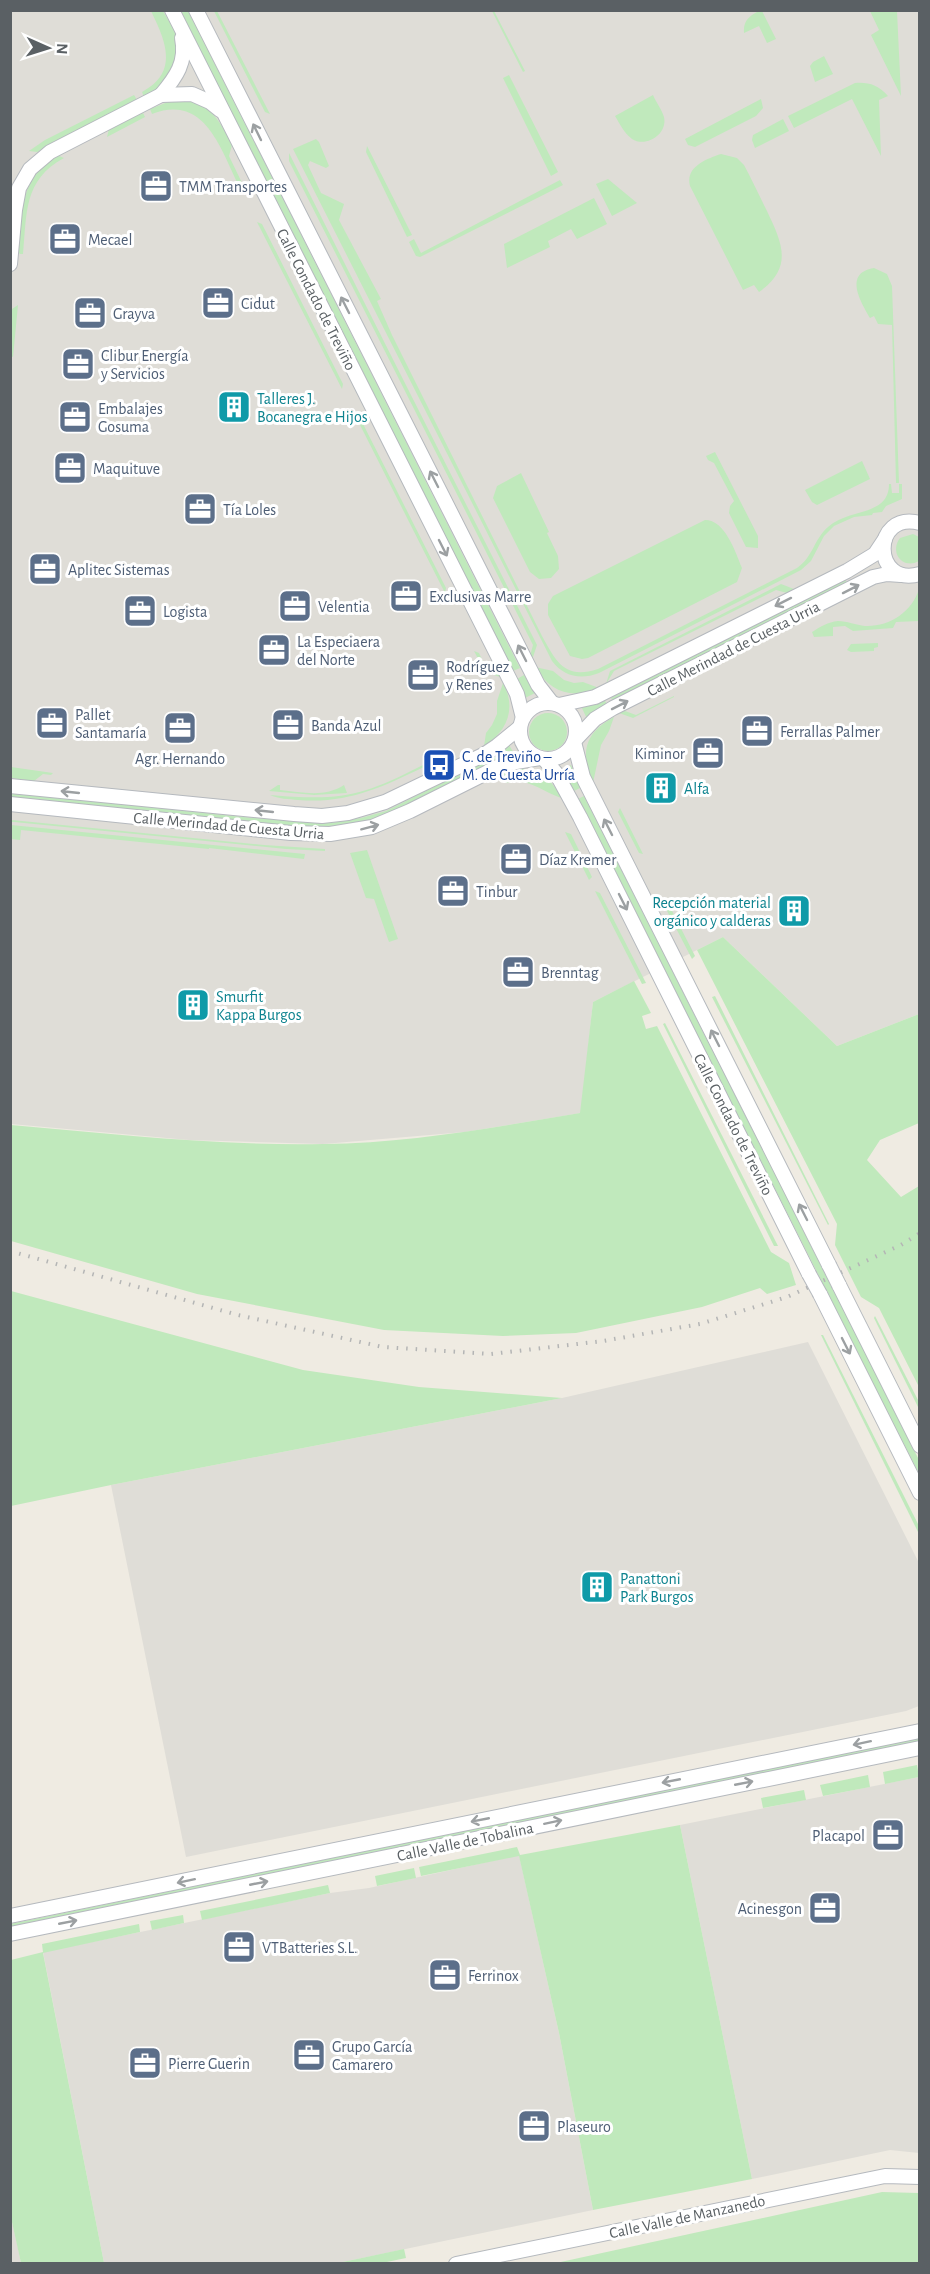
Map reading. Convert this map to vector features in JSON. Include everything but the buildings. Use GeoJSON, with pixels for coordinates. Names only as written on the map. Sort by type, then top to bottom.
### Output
{"type":"FeatureCollection","features":[{"type":"Feature","properties":{"kind":"street","name":"Calle Condado de Treviño"},"geometry":{"type":"LineString","coordinates":[[172,10],[517,694],[521,723]]}},
{"type":"Feature","properties":{"kind":"street","name":"Calle Condado de Treviño"},"geometry":{"type":"LineString","coordinates":[[196,10],[534,676],[555,704]]}},
{"type":"Feature","properties":{"kind":"street"},"geometry":{"type":"LineString","coordinates":[[10,264],[16,201],[22,181],[30,169],[50,152],[161,95],[174,79],[183,61],[184,49],[180,27]]}},
{"type":"Feature","properties":{"kind":"street"},"geometry":{"type":"LineString","coordinates":[[161,95],[192,94],[210,102],[224,113]]}},
{"type":"Feature","properties":{"kind":"street","name":"Calle Merindad de Cuesta Urria"},"geometry":{"type":"LineString","coordinates":[[555,704],[595,697],[847,571],[875,554],[890,530],[900,523],[920,523]]}},
{"type":"Feature","properties":{"kind":"street"},"geometry":{"type":"LineString","coordinates":[[885,539],[883,552],[886,562],[891,569],[901,575]]}},
{"type":"Feature","properties":{"kind":"street","name":"Calle Merindad de Cuesta Urria"},"geometry":{"type":"LineString","coordinates":[[574,741],[595,719],[623,703],[873,578],[887,574],[909,576],[920,574]]}},
{"type":"Feature","properties":{"kind":"street"},"geometry":{"type":"LineString","coordinates":[[545,703],[555,704],[569,712],[574,720],[576,732],[574,741],[563,755],[552,759],[542,759],[527,750],[521,740],[521,723],[533,706],[545,703]]}},
{"type":"Feature","properties":{"kind":"street","name":"Calle Merindad de Cuesta Urria"},"geometry":{"type":"LineString","coordinates":[[13,786],[294,814],[338,815],[362,811],[395,799],[495,748],[521,723]]}},
{"type":"Feature","properties":{"kind":"street","name":"Calle Condado de Treviño"},"geometry":{"type":"LineString","coordinates":[[574,741],[583,777],[920,1446]]}},
{"type":"Feature","properties":{"kind":"street","name":"Calle Condado de Treviño"},"geometry":{"type":"LineString","coordinates":[[542,759],[556,773],[580,817],[920,1492]]}},
{"type":"Feature","properties":{"kind":"street","name":"Calle Merindad de Cuesta Urria"},"geometry":{"type":"LineString","coordinates":[[10,804],[291,833],[330,834],[381,824],[492,769],[514,762],[542,759]]}},
{"type":"Feature","properties":{"kind":"street","name":"Calle Valle de Tobalina"},"geometry":{"type":"LineString","coordinates":[[10,1916],[920,1731]]}},
{"type":"Feature","properties":{"kind":"street","name":"Calle Valle de Tobalina"},"geometry":{"type":"LineString","coordinates":[[10,1934],[920,1748]]}},
{"type":"Feature","properties":{"kind":"street","name":"Calle Valle de Manzanedo"},"geometry":{"type":"LineString","coordinates":[[456,2264],[866,2179],[885,2176],[920,2177]]}},
{"type":"Feature","properties":{"kind":"shaded area"},"geometry":{"type":"Polygon","coordinates":[[[10,11],[919,11],[919,1014],[837,1046],[723,937],[593,1002],[581,1113],[465,1132],[323,1144],[189,1140],[11,1124],[10,11]]]}},
{"type":"Feature","properties":{"kind":"shaded area"},"geometry":{"type":"Polygon","coordinates":[[[808,1342],[919,1563],[919,1706],[906,1711],[186,1857],[111,1485],[562,1398],[808,1342]]]}},
{"type":"Feature","properties":{"kind":"shaded area"},"geometry":{"type":"Polygon","coordinates":[[[919,1777],[919,2153],[890,2150],[752,2179],[680,1825],[919,1777]]]}},
{"type":"Feature","properties":{"kind":"shaded area"},"geometry":{"type":"Polygon","coordinates":[[[519,1855],[559,2033],[593,2210],[338,2263],[104,2263],[43,1952],[330,1893],[369,1888],[519,1855]]]}},
{"type":"Feature","properties":{"kind":"shaded area"},"geometry":{"type":"Polygon","coordinates":[[[10,2213],[17,2243],[21,2263],[11,2263],[10,2213]]]}},
{"type":"Feature","properties":{"kind":"green space"},"geometry":{"type":"Polygon","coordinates":[[[151,11],[163,11],[177,36],[179,49],[175,66],[165,81],[144,97],[142,92],[154,84],[161,75],[166,55],[161,33],[151,11]]]}},
{"type":"Feature","properties":{"kind":"green space"},"geometry":{"type":"Polygon","coordinates":[[[180,11],[188,11],[520,668],[513,671],[180,11]]]}},
{"type":"Feature","properties":{"kind":"green space"},"geometry":{"type":"Polygon","coordinates":[[[214,11],[217,11],[270,114],[265,112],[214,11]]]}},
{"type":"Feature","properties":{"kind":"green space"},"geometry":{"type":"Polygon","coordinates":[[[492,11],[494,11],[525,71],[523,72],[492,11]]]}},
{"type":"Feature","properties":{"kind":"green space"},"geometry":{"type":"Polygon","coordinates":[[[762,11],[776,39],[767,43],[759,26],[744,33],[747,19],[762,11]]]}},
{"type":"Feature","properties":{"kind":"green space"},"geometry":{"type":"Polygon","coordinates":[[[870,11],[897,11],[901,96],[871,35],[879,30],[870,11]]]}},
{"type":"Feature","properties":{"kind":"green space"},"geometry":{"type":"Polygon","coordinates":[[[824,56],[833,74],[815,82],[810,66],[824,56]]]}},
{"type":"Feature","properties":{"kind":"green space"},"geometry":{"type":"Polygon","coordinates":[[[509,75],[558,172],[551,176],[503,78],[509,75]]]}},
{"type":"Feature","properties":{"kind":"green space"},"geometry":{"type":"Polygon","coordinates":[[[855,83],[873,85],[888,96],[879,100],[881,156],[852,99],[794,128],[788,116],[855,83]]]}},
{"type":"Feature","properties":{"kind":"green space"},"geometry":{"type":"Polygon","coordinates":[[[134,95],[137,100],[37,152],[29,151],[45,140],[134,95]]]}},
{"type":"Feature","properties":{"kind":"green space"},"geometry":{"type":"Polygon","coordinates":[[[653,95],[664,117],[663,129],[655,138],[643,142],[632,139],[615,116],[653,95]]]}},
{"type":"Feature","properties":{"kind":"green space"},"geometry":{"type":"Polygon","coordinates":[[[761,99],[763,108],[756,116],[695,147],[688,145],[685,139],[761,99]]]}},
{"type":"Feature","properties":{"kind":"green space"},"geometry":{"type":"Polygon","coordinates":[[[173,100],[185,100],[203,106],[216,118],[232,145],[229,156],[244,187],[240,188],[218,143],[199,118],[186,112],[171,110],[152,114],[150,109],[173,100]]]}},
{"type":"Feature","properties":{"kind":"green space"},"geometry":{"type":"Polygon","coordinates":[[[143,113],[145,117],[107,137],[109,129],[143,113]]]}},
{"type":"Feature","properties":{"kind":"green space"},"geometry":{"type":"Polygon","coordinates":[[[783,119],[789,131],[755,148],[753,135],[783,119]]]}},
{"type":"Feature","properties":{"kind":"green space"},"geometry":{"type":"Polygon","coordinates":[[[316,139],[329,166],[326,168],[310,161],[308,165],[321,193],[344,204],[339,220],[381,299],[377,301],[392,335],[542,636],[562,666],[577,672],[598,669],[797,568],[807,559],[819,537],[828,527],[836,521],[875,507],[887,495],[889,484],[891,484],[892,493],[899,493],[899,484],[902,484],[902,499],[886,506],[882,512],[854,517],[834,526],[824,536],[811,561],[801,570],[599,673],[573,676],[562,671],[552,661],[293,149],[316,139]]]}},
{"type":"Feature","properties":{"kind":"green space"},"geometry":{"type":"Polygon","coordinates":[[[367,146],[412,235],[407,237],[366,152],[367,146]]]}},
{"type":"Feature","properties":{"kind":"green space"},"geometry":{"type":"Polygon","coordinates":[[[289,153],[537,645],[532,660],[530,656],[533,645],[289,161],[289,153]]]}},
{"type":"Feature","properties":{"kind":"green space"},"geometry":{"type":"Polygon","coordinates":[[[721,154],[737,158],[744,165],[780,244],[781,264],[770,283],[759,292],[754,285],[743,290],[690,186],[689,179],[694,169],[703,161],[721,154]]]}},
{"type":"Feature","properties":{"kind":"green space"},"geometry":{"type":"Polygon","coordinates":[[[57,155],[64,158],[51,167],[34,187],[27,212],[23,254],[20,254],[18,252],[22,210],[29,186],[35,175],[57,155]]]}},
{"type":"Feature","properties":{"kind":"green space"},"geometry":{"type":"Polygon","coordinates":[[[608,179],[637,203],[612,216],[596,184],[608,179]]]}},
{"type":"Feature","properties":{"kind":"green space"},"geometry":{"type":"Polygon","coordinates":[[[560,180],[563,185],[420,257],[416,256],[409,242],[414,239],[421,253],[560,180]]]}},
{"type":"Feature","properties":{"kind":"green space"},"geometry":{"type":"Polygon","coordinates":[[[594,198],[607,224],[577,239],[571,229],[548,241],[550,247],[507,268],[504,244],[594,198]]]}},
{"type":"Feature","properties":{"kind":"green space"},"geometry":{"type":"Polygon","coordinates":[[[257,222],[262,224],[343,384],[342,389],[257,222]]]}},
{"type":"Feature","properties":{"kind":"green space"},"geometry":{"type":"Polygon","coordinates":[[[874,268],[887,274],[892,286],[899,483],[896,483],[892,325],[878,324],[874,316],[870,318],[857,289],[859,276],[874,268]]]}},
{"type":"Feature","properties":{"kind":"green space"},"geometry":{"type":"Polygon","coordinates":[[[18,305],[13,357],[11,356],[12,309],[18,305]]]}},
{"type":"Feature","properties":{"kind":"green space"},"geometry":{"type":"Polygon","coordinates":[[[356,417],[360,418],[446,588],[445,593],[356,417]]]}},
{"type":"Feature","properties":{"kind":"green space"},"geometry":{"type":"Polygon","coordinates":[[[715,452],[758,536],[758,548],[746,547],[729,513],[734,501],[714,463],[706,456],[715,452]]]}},
{"type":"Feature","properties":{"kind":"green space"},"geometry":{"type":"Polygon","coordinates":[[[862,461],[870,479],[817,505],[812,502],[805,490],[862,461]]]}},
{"type":"Feature","properties":{"kind":"green space"},"geometry":{"type":"Polygon","coordinates":[[[521,473],[558,556],[559,569],[551,578],[539,579],[530,572],[493,498],[497,486],[521,473]]]}},
{"type":"Feature","properties":{"kind":"green space"},"geometry":{"type":"Polygon","coordinates":[[[705,520],[718,525],[732,545],[742,568],[737,582],[588,658],[570,656],[548,615],[548,604],[553,596],[705,520]]]}},
{"type":"Feature","properties":{"kind":"green space"},"geometry":{"type":"Polygon","coordinates":[[[913,534],[919,537],[919,561],[903,562],[897,554],[897,544],[900,538],[913,534]]]}},
{"type":"Feature","properties":{"kind":"green space"},"geometry":{"type":"Polygon","coordinates":[[[845,579],[847,583],[613,701],[611,698],[845,579]]]}},
{"type":"Feature","properties":{"kind":"green space"},"geometry":{"type":"Polygon","coordinates":[[[781,584],[794,589],[787,593],[776,590],[614,671],[606,684],[610,671],[781,584]]]}},
{"type":"Feature","properties":{"kind":"green space"},"geometry":{"type":"Polygon","coordinates":[[[919,589],[919,621],[896,622],[893,628],[853,631],[845,626],[833,627],[833,636],[814,637],[812,632],[838,621],[874,626],[891,621],[911,605],[919,589]]]}},
{"type":"Feature","properties":{"kind":"green space"},"geometry":{"type":"Polygon","coordinates":[[[878,643],[874,651],[851,652],[847,650],[851,644],[878,643]]]}},
{"type":"Feature","properties":{"kind":"green space"},"geometry":{"type":"Polygon","coordinates":[[[474,651],[479,653],[486,668],[498,672],[500,677],[485,672],[474,651]]]}},
{"type":"Feature","properties":{"kind":"green space"},"geometry":{"type":"Polygon","coordinates":[[[535,667],[553,671],[564,680],[574,683],[583,682],[599,688],[580,693],[562,691],[548,683],[535,667]]]}},
{"type":"Feature","properties":{"kind":"green space"},"geometry":{"type":"Polygon","coordinates":[[[524,675],[535,693],[525,698],[517,679],[524,675]]]}},
{"type":"Feature","properties":{"kind":"green space"},"geometry":{"type":"Polygon","coordinates":[[[503,683],[509,701],[507,719],[499,734],[484,746],[486,733],[497,714],[497,701],[503,683]]]}},
{"type":"Feature","properties":{"kind":"green space"},"geometry":{"type":"Polygon","coordinates":[[[674,696],[633,718],[619,713],[625,711],[636,715],[674,696]]]}},
{"type":"Feature","properties":{"kind":"green space"},"geometry":{"type":"Polygon","coordinates":[[[605,701],[607,704],[587,719],[582,708],[605,701]]]}},
{"type":"Feature","properties":{"kind":"green space"},"geometry":{"type":"Polygon","coordinates":[[[548,713],[555,714],[561,719],[566,725],[566,739],[561,745],[555,750],[548,751],[541,750],[535,745],[530,739],[529,732],[530,725],[535,719],[541,714],[548,713]]]}},
{"type":"Feature","properties":{"kind":"green space"},"geometry":{"type":"Polygon","coordinates":[[[614,717],[601,745],[593,783],[587,762],[587,745],[596,730],[614,717]]]}},
{"type":"Feature","properties":{"kind":"green space"},"geometry":{"type":"Polygon","coordinates":[[[509,745],[515,755],[492,762],[490,758],[509,745]]]}},
{"type":"Feature","properties":{"kind":"green space"},"geometry":{"type":"Polygon","coordinates":[[[484,762],[486,765],[403,807],[369,820],[337,826],[296,826],[11,797],[11,793],[253,818],[331,823],[386,811],[484,762]]]}},
{"type":"Feature","properties":{"kind":"green space"},"geometry":{"type":"Polygon","coordinates":[[[423,765],[424,767],[393,782],[348,797],[316,801],[284,799],[270,795],[333,797],[350,794],[383,784],[423,765]]]}},
{"type":"Feature","properties":{"kind":"green space"},"geometry":{"type":"Polygon","coordinates":[[[571,765],[580,788],[574,791],[561,770],[571,765]]]}},
{"type":"Feature","properties":{"kind":"green space"},"geometry":{"type":"Polygon","coordinates":[[[11,767],[53,773],[43,774],[34,781],[11,778],[11,767]]]}},
{"type":"Feature","properties":{"kind":"green space"},"geometry":{"type":"Polygon","coordinates":[[[514,769],[529,770],[542,775],[553,785],[561,798],[528,783],[506,783],[498,775],[514,769]]]}},
{"type":"Feature","properties":{"kind":"green space"},"geometry":{"type":"Polygon","coordinates":[[[280,785],[280,790],[321,793],[344,785],[347,793],[314,795],[269,791],[280,785]]]}},
{"type":"Feature","properties":{"kind":"green space"},"geometry":{"type":"Polygon","coordinates":[[[584,796],[919,1460],[919,1474],[578,799],[584,796]]]}},
{"type":"Feature","properties":{"kind":"green space"},"geometry":{"type":"Polygon","coordinates":[[[620,808],[643,854],[639,853],[618,812],[620,808]]]}},
{"type":"Feature","properties":{"kind":"green space"},"geometry":{"type":"Polygon","coordinates":[[[12,820],[325,849],[325,851],[11,822],[12,820]]]}},
{"type":"Feature","properties":{"kind":"green space"},"geometry":{"type":"Polygon","coordinates":[[[11,825],[305,854],[304,859],[21,830],[20,840],[11,839],[11,825]]]}},
{"type":"Feature","properties":{"kind":"green space"},"geometry":{"type":"Polygon","coordinates":[[[565,832],[571,834],[592,877],[589,880],[565,832]]]}},
{"type":"Feature","properties":{"kind":"green space"},"geometry":{"type":"Polygon","coordinates":[[[367,850],[398,939],[389,942],[374,899],[366,898],[350,853],[367,850]]]}},
{"type":"Feature","properties":{"kind":"green space"},"geometry":{"type":"Polygon","coordinates":[[[595,891],[600,893],[646,983],[642,984],[595,891]]]}},
{"type":"Feature","properties":{"kind":"green space"},"geometry":{"type":"Polygon","coordinates":[[[668,903],[695,956],[692,959],[665,907],[668,903]]]}},
{"type":"Feature","properties":{"kind":"green space"},"geometry":{"type":"Polygon","coordinates":[[[723,937],[837,1046],[919,1014],[919,1123],[880,1140],[867,1160],[901,1197],[919,1186],[919,1387],[879,1308],[861,1297],[835,1245],[837,1224],[697,950],[723,937]]]}},
{"type":"Feature","properties":{"kind":"green space"},"geometry":{"type":"Polygon","coordinates":[[[634,981],[651,1013],[642,1016],[646,1029],[657,1026],[771,1252],[789,1263],[796,1285],[767,1294],[760,1288],[702,1307],[576,1333],[503,1336],[384,1330],[197,1294],[11,1241],[11,1125],[206,1141],[323,1144],[388,1141],[485,1129],[580,1113],[593,1002],[634,981]]]}},
{"type":"Feature","properties":{"kind":"green space"},"geometry":{"type":"Polygon","coordinates":[[[715,996],[829,1224],[828,1225],[712,997],[715,996]]]}},
{"type":"Feature","properties":{"kind":"green space"},"geometry":{"type":"Polygon","coordinates":[[[665,1023],[778,1246],[774,1246],[663,1024],[665,1023]]]}},
{"type":"Feature","properties":{"kind":"green space"},"geometry":{"type":"Polygon","coordinates":[[[11,1291],[303,1370],[419,1387],[562,1398],[11,1506],[11,1291]]]}},
{"type":"Feature","properties":{"kind":"green space"},"geometry":{"type":"Polygon","coordinates":[[[875,1316],[919,1402],[919,1409],[874,1318],[875,1316]]]}},
{"type":"Feature","properties":{"kind":"green space"},"geometry":{"type":"Polygon","coordinates":[[[821,1335],[919,1526],[919,1534],[821,1335]]]}},
{"type":"Feature","properties":{"kind":"green space"},"geometry":{"type":"Polygon","coordinates":[[[919,1737],[919,1741],[11,1927],[10,1924],[919,1737]]]}},
{"type":"Feature","properties":{"kind":"green space"},"geometry":{"type":"Polygon","coordinates":[[[917,1765],[919,1777],[885,1784],[883,1772],[917,1765]]]}},
{"type":"Feature","properties":{"kind":"green space"},"geometry":{"type":"Polygon","coordinates":[[[868,1775],[870,1787],[823,1796],[820,1785],[868,1775]]]}},
{"type":"Feature","properties":{"kind":"green space"},"geometry":{"type":"Polygon","coordinates":[[[804,1790],[806,1800],[763,1808],[761,1798],[804,1790]]]}},
{"type":"Feature","properties":{"kind":"green space"},"geometry":{"type":"Polygon","coordinates":[[[680,1825],[752,2179],[593,2210],[559,2033],[519,1856],[421,1876],[419,1867],[517,1847],[520,1855],[680,1825]]]}},
{"type":"Feature","properties":{"kind":"green space"},"geometry":{"type":"Polygon","coordinates":[[[414,1868],[416,1878],[377,1886],[375,1876],[414,1868]]]}},
{"type":"Feature","properties":{"kind":"green space"},"geometry":{"type":"Polygon","coordinates":[[[328,1885],[330,1893],[202,1920],[200,1911],[328,1885]]]}},
{"type":"Feature","properties":{"kind":"green space"},"geometry":{"type":"Polygon","coordinates":[[[183,1915],[184,1923],[152,1930],[150,1921],[183,1915]]]}},
{"type":"Feature","properties":{"kind":"green space"},"geometry":{"type":"Polygon","coordinates":[[[139,1924],[140,1932],[43,1953],[104,2263],[21,2263],[10,2213],[11,1960],[43,1952],[42,1944],[139,1924]]]}},
{"type":"Feature","properties":{"kind":"green space"},"geometry":{"type":"Polygon","coordinates":[[[882,2192],[919,2193],[919,2263],[556,2263],[882,2192]]]}},
{"type":"Feature","properties":{"kind":"green space"},"geometry":{"type":"Polygon","coordinates":[[[404,2249],[406,2258],[382,2263],[338,2263],[404,2249]]]}},
{"type":"Feature","properties":{"kind":"railway"},"geometry":{"type":"LineString","coordinates":[[10,1251],[238,1315],[383,1347],[491,1354],[603,1341],[700,1324],[787,1297],[901,1245],[920,1233]]}},
{"type":"Feature","properties":{"kind":"place","name":"TMM Transportes"},"geometry":{"type":"Point","coordinates":[156,186]}},
{"type":"Feature","properties":{"kind":"place","name":"Mecael"},"geometry":{"type":"Point","coordinates":[65,239]}},
{"type":"Feature","properties":{"kind":"place","name":"Cidut"},"geometry":{"type":"Point","coordinates":[218,303]}},
{"type":"Feature","properties":{"kind":"place","name":"Grayva"},"geometry":{"type":"Point","coordinates":[90,313]}},
{"type":"Feature","properties":{"kind":"place","name":"Clibur Energía y Servicios"},"geometry":{"type":"Point","coordinates":[78,364]}},
{"type":"Feature","properties":{"kind":"place","name":"Talleres J. Bocanegra e Hijos"},"geometry":{"type":"Point","coordinates":[234,407]}},
{"type":"Feature","properties":{"kind":"place","name":"Embalajes Gosuma"},"geometry":{"type":"Point","coordinates":[75,417]}},
{"type":"Feature","properties":{"kind":"place","name":"Maquituve"},"geometry":{"type":"Point","coordinates":[70,468]}},
{"type":"Feature","properties":{"kind":"place","name":"Tía Loles"},"geometry":{"type":"Point","coordinates":[200,509]}},
{"type":"Feature","properties":{"kind":"place","name":"Aplitec Sistemas"},"geometry":{"type":"Point","coordinates":[45,569]}},
{"type":"Feature","properties":{"kind":"place","name":"Exclusivas Marre"},"geometry":{"type":"Point","coordinates":[406,596]}},
{"type":"Feature","properties":{"kind":"place","name":"Velentia"},"geometry":{"type":"Point","coordinates":[295,606]}},
{"type":"Feature","properties":{"kind":"place","name":"Logista"},"geometry":{"type":"Point","coordinates":[140,611]}},
{"type":"Feature","properties":{"kind":"place","name":"La Especiaera del Norte"},"geometry":{"type":"Point","coordinates":[274,650]}},
{"type":"Feature","properties":{"kind":"place","name":"Rodríguez y Renes"},"geometry":{"type":"Point","coordinates":[423,675]}},
{"type":"Feature","properties":{"kind":"place","name":"Pallet Santamaría"},"geometry":{"type":"Point","coordinates":[52,723]}},
{"type":"Feature","properties":{"kind":"place","name":"Banda Azul"},"geometry":{"type":"Point","coordinates":[288,725]}},
{"type":"Feature","properties":{"kind":"place","name":"Agr. Hernando"},"geometry":{"type":"Point","coordinates":[180,728]}},
{"type":"Feature","properties":{"kind":"place","name":"Ferrallas Palmer"},"geometry":{"type":"Point","coordinates":[757,731]}},
{"type":"Feature","properties":{"kind":"place","name":"Kiminor"},"geometry":{"type":"Point","coordinates":[708,753]}},
{"type":"Feature","properties":{"kind":"place","name":"C. de Treviño – M. de Cuesta Urría"},"geometry":{"type":"Point","coordinates":[439,765]}},
{"type":"Feature","properties":{"kind":"place","name":"Alfa"},"geometry":{"type":"Point","coordinates":[661,788]}},
{"type":"Feature","properties":{"kind":"place","name":"Díaz Kremer"},"geometry":{"type":"Point","coordinates":[516,859]}},
{"type":"Feature","properties":{"kind":"place","name":"Tinbur"},"geometry":{"type":"Point","coordinates":[453,891]}},
{"type":"Feature","properties":{"kind":"place","name":"Recepción material orgánico y calderas"},"geometry":{"type":"Point","coordinates":[794,911]}},
{"type":"Feature","properties":{"kind":"place","name":"Brenntag"},"geometry":{"type":"Point","coordinates":[518,972]}},
{"type":"Feature","properties":{"kind":"place","name":"Smurfit Kappa Burgos"},"geometry":{"type":"Point","coordinates":[193,1005]}},
{"type":"Feature","properties":{"kind":"place","name":"Panattoni Park Burgos"},"geometry":{"type":"Point","coordinates":[597,1587]}},
{"type":"Feature","properties":{"kind":"place","name":"Placapol"},"geometry":{"type":"Point","coordinates":[888,1835]}},
{"type":"Feature","properties":{"kind":"place","name":"Acinesgon"},"geometry":{"type":"Point","coordinates":[825,1908]}},
{"type":"Feature","properties":{"kind":"place","name":"VTBatteries S.L."},"geometry":{"type":"Point","coordinates":[239,1947]}},
{"type":"Feature","properties":{"kind":"place","name":"Ferrinox"},"geometry":{"type":"Point","coordinates":[445,1975]}},
{"type":"Feature","properties":{"kind":"place","name":"Grupo García Camarero"},"geometry":{"type":"Point","coordinates":[309,2055]}},
{"type":"Feature","properties":{"kind":"place","name":"Pierre Guerin"},"geometry":{"type":"Point","coordinates":[145,2063]}},
{"type":"Feature","properties":{"kind":"place","name":"Plaseuro"},"geometry":{"type":"Point","coordinates":[534,2126]}}]}
